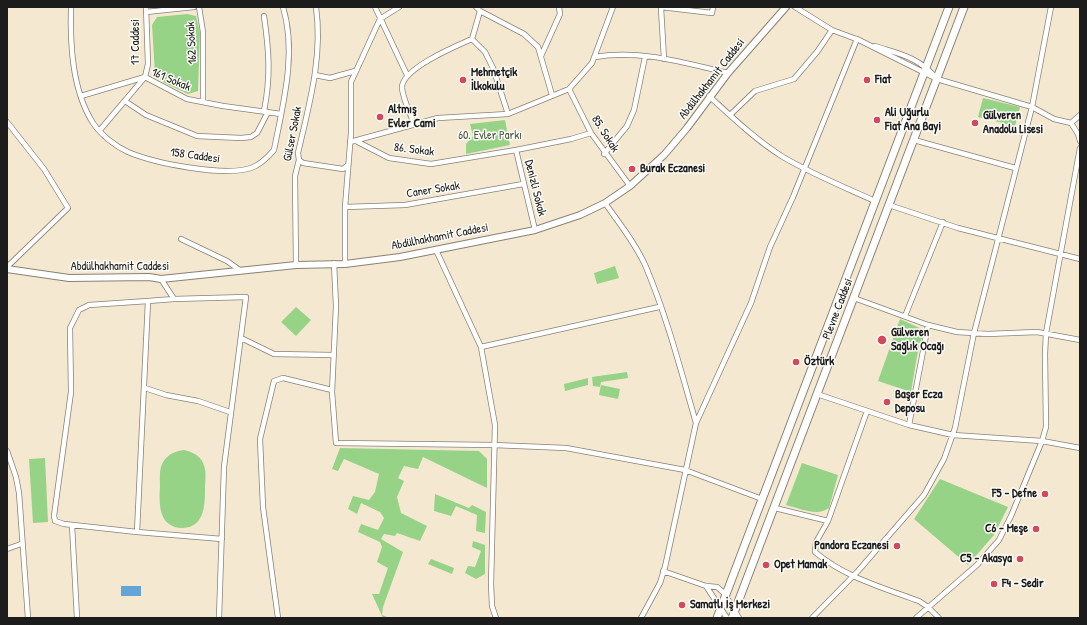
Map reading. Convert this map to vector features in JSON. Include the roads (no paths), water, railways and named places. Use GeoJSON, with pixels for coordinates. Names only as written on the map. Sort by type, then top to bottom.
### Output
{"type":"FeatureCollection","features":[{"type":"Feature","properties":{"kind":"main road","name":"Abdülhakhamit Caddesi"},"geometry":{"type":"LineString","coordinates":[[7,268],[69,278],[149,277],[161,279],[242,272],[296,265],[334,263],[345,264],[400,257],[535,230],[580,215],[605,203],[630,186],[664,155],[687,128],[709,96],[786,7]]}},
{"type":"Feature","properties":{"kind":"main road","name":"Plevne Caddesi"},"geometry":{"type":"LineString","coordinates":[[717,618],[949,7]]}},
{"type":"Feature","properties":{"kind":"main road","name":"Plevne Caddesi"},"geometry":{"type":"LineString","coordinates":[[733,615],[775,508],[964,7]]}},
{"type":"Feature","properties":{"kind":"street","name":"158 Caddesi"},"geometry":{"type":"LineString","coordinates":[[71,7],[72,57],[81,96],[93,123],[111,142],[127,151],[147,159],[196,168],[228,171],[251,168],[265,160],[274,150],[289,61],[283,7]]}},
{"type":"Feature","properties":{"kind":"street"},"geometry":{"type":"LineString","coordinates":[[146,9],[194,7]]}},
{"type":"Feature","properties":{"kind":"street","name":"162 Sokak"},"geometry":{"type":"LineString","coordinates":[[199,7],[203,32],[203,102]]}},
{"type":"Feature","properties":{"kind":"street","name":"Gülser Sokak"},"geometry":{"type":"LineString","coordinates":[[296,265],[295,176],[299,160],[298,153],[315,75],[318,49],[316,7]]}},
{"type":"Feature","properties":{"kind":"street"},"geometry":{"type":"LineString","coordinates":[[375,7],[407,75]]}},
{"type":"Feature","properties":{"kind":"street"},"geometry":{"type":"LineString","coordinates":[[345,264],[345,207],[349,164],[351,82],[380,19],[399,7]]}},
{"type":"Feature","properties":{"kind":"street"},"geometry":{"type":"LineString","coordinates":[[476,7],[480,11],[524,34],[538,47],[552,96]]}},
{"type":"Feature","properties":{"kind":"street"},"geometry":{"type":"LineString","coordinates":[[541,56],[560,14],[560,7]]}},
{"type":"Feature","properties":{"kind":"street"},"geometry":{"type":"LineString","coordinates":[[350,142],[438,118],[508,114],[568,89],[595,57],[613,7]]}},
{"type":"Feature","properties":{"kind":"street"},"geometry":{"type":"LineString","coordinates":[[664,59],[661,8],[712,13],[713,7]]}},
{"type":"Feature","properties":{"kind":"street"},"geometry":{"type":"LineString","coordinates":[[795,7],[832,30],[914,60],[937,80],[1032,107],[1054,119],[1071,123],[1078,134],[1080,141]]}},
{"type":"Feature","properties":{"kind":"street"},"geometry":{"type":"LineString","coordinates":[[812,618],[854,576],[924,495],[944,459],[953,435],[974,333],[997,238],[1032,107],[1051,7]]}},
{"type":"Feature","properties":{"kind":"street","name":"17 Caddesi"},"geometry":{"type":"LineString","coordinates":[[145,77],[148,64],[146,9]]}},
{"type":"Feature","properties":{"kind":"street"},"geometry":{"type":"LineString","coordinates":[[414,124],[402,87],[407,75],[428,61],[472,39],[480,11]]}},
{"type":"Feature","properties":{"kind":"street"},"geometry":{"type":"LineString","coordinates":[[125,101],[146,115],[197,136],[241,138],[257,133],[266,112],[268,90],[270,56],[264,16]]}},
{"type":"Feature","properties":{"kind":"street"},"geometry":{"type":"LineString","coordinates":[[730,115],[756,91],[794,79],[832,30]]}},
{"type":"Feature","properties":{"kind":"street"},"geometry":{"type":"LineString","coordinates":[[472,39],[485,52],[493,68],[508,114]]}},
{"type":"Feature","properties":{"kind":"street"},"geometry":{"type":"LineString","coordinates":[[857,39],[925,70],[937,80]]}},
{"type":"Feature","properties":{"kind":"street"},"geometry":{"type":"LineString","coordinates":[[641,618],[660,583],[670,545],[696,423],[751,303],[770,247],[804,169],[857,39]]}},
{"type":"Feature","properties":{"kind":"street"},"geometry":{"type":"LineString","coordinates":[[595,57],[615,53],[664,59],[728,73]]}},
{"type":"Feature","properties":{"kind":"street"},"geometry":{"type":"LineString","coordinates":[[604,154],[626,126],[634,110],[645,57]]}},
{"type":"Feature","properties":{"kind":"street"},"geometry":{"type":"LineString","coordinates":[[315,75],[330,78],[355,71]]}},
{"type":"Feature","properties":{"kind":"street"},"geometry":{"type":"LineString","coordinates":[[81,96],[145,77]]}},
{"type":"Feature","properties":{"kind":"street","name":"161 Sokak"},"geometry":{"type":"LineString","coordinates":[[100,130],[145,77],[187,98],[203,102],[281,114]]}},
{"type":"Feature","properties":{"kind":"street","name":"85. Sokak"},"geometry":{"type":"LineString","coordinates":[[568,89],[590,133],[604,154],[630,186]]}},
{"type":"Feature","properties":{"kind":"street"},"geometry":{"type":"LineString","coordinates":[[709,96],[759,140],[804,169],[875,201]]}},
{"type":"Feature","properties":{"kind":"street"},"geometry":{"type":"LineString","coordinates":[[1071,123],[1080,115]]}},
{"type":"Feature","properties":{"kind":"street"},"geometry":{"type":"LineString","coordinates":[[7,122],[44,169],[68,208],[7,268]]}},
{"type":"Feature","properties":{"kind":"street","name":"86. Sokak"},"geometry":{"type":"LineString","coordinates":[[356,141],[389,158],[431,164],[571,140],[590,133]]}},
{"type":"Feature","properties":{"kind":"street"},"geometry":{"type":"LineString","coordinates":[[914,140],[1015,168]]}},
{"type":"Feature","properties":{"kind":"street"},"geometry":{"type":"LineString","coordinates":[[916,618],[972,570],[999,540],[1011,516],[1042,441],[1046,427],[1046,333],[1078,168],[1080,148]]}},
{"type":"Feature","properties":{"kind":"street","name":"Denizli Sokak"},"geometry":{"type":"LineString","coordinates":[[516,150],[535,230]]}},
{"type":"Feature","properties":{"kind":"street"},"geometry":{"type":"LineString","coordinates":[[299,160],[303,163],[343,169],[349,164]]}},
{"type":"Feature","properties":{"kind":"street","name":"Caner Sokak"},"geometry":{"type":"LineString","coordinates":[[345,207],[405,205],[523,184]]}},
{"type":"Feature","properties":{"kind":"street"},"geometry":{"type":"LineString","coordinates":[[605,203],[637,250],[646,267],[696,423]]}},
{"type":"Feature","properties":{"kind":"street"},"geometry":{"type":"LineString","coordinates":[[890,205],[997,238],[1080,259]]}},
{"type":"Feature","properties":{"kind":"street"},"geometry":{"type":"LineString","coordinates":[[906,316],[943,222]]}},
{"type":"Feature","properties":{"kind":"street"},"geometry":{"type":"LineString","coordinates":[[181,240],[227,261],[242,272]]}},
{"type":"Feature","properties":{"kind":"street"},"geometry":{"type":"LineString","coordinates":[[436,250],[481,347],[495,425],[491,584],[492,606],[496,618]]}},
{"type":"Feature","properties":{"kind":"street"},"geometry":{"type":"LineString","coordinates":[[334,263],[336,306],[332,390],[336,443],[494,445],[566,448],[685,470],[762,499]]}},
{"type":"Feature","properties":{"kind":"street"},"geometry":{"type":"LineString","coordinates":[[161,279],[174,299]]}},
{"type":"Feature","properties":{"kind":"street"},"geometry":{"type":"LineString","coordinates":[[219,618],[222,539],[224,467],[246,297],[174,299],[89,305],[79,310],[70,328],[71,392],[54,516],[55,520],[72,525],[222,539]]}},
{"type":"Feature","properties":{"kind":"street"},"geometry":{"type":"LineString","coordinates":[[854,298],[928,325],[957,332],[988,334],[1037,332],[1080,340]]}},
{"type":"Feature","properties":{"kind":"street"},"geometry":{"type":"LineString","coordinates":[[137,532],[148,301]]}},
{"type":"Feature","properties":{"kind":"street"},"geometry":{"type":"LineString","coordinates":[[481,347],[660,307]]}},
{"type":"Feature","properties":{"kind":"street"},"geometry":{"type":"LineString","coordinates":[[909,425],[928,325]]}},
{"type":"Feature","properties":{"kind":"street"},"geometry":{"type":"LineString","coordinates":[[240,338],[274,354],[333,356]]}},
{"type":"Feature","properties":{"kind":"street"},"geometry":{"type":"LineString","coordinates":[[278,618],[263,507],[260,439],[274,381],[283,378],[332,390]]}},
{"type":"Feature","properties":{"kind":"street"},"geometry":{"type":"LineString","coordinates":[[145,388],[166,395],[198,401],[230,412]]}},
{"type":"Feature","properties":{"kind":"street"},"geometry":{"type":"LineString","coordinates":[[817,394],[909,425],[953,435],[1042,441],[1080,448]]}},
{"type":"Feature","properties":{"kind":"street"},"geometry":{"type":"LineString","coordinates":[[867,411],[828,521],[816,542],[815,552],[828,563],[854,576],[919,601],[928,607],[939,618]]}},
{"type":"Feature","properties":{"kind":"street"},"geometry":{"type":"LineString","coordinates":[[7,451],[16,477],[19,493],[21,544],[28,618]]}},
{"type":"Feature","properties":{"kind":"street"},"geometry":{"type":"LineString","coordinates":[[775,508],[828,521]]}},
{"type":"Feature","properties":{"kind":"street"},"geometry":{"type":"LineString","coordinates":[[72,525],[77,618]]}},
{"type":"Feature","properties":{"kind":"street"},"geometry":{"type":"LineString","coordinates":[[7,549],[21,544]]}},
{"type":"Feature","properties":{"kind":"street"},"geometry":{"type":"LineString","coordinates":[[663,571],[706,586],[717,587],[726,595],[733,615],[739,618]]}},
{"type":"Feature","properties":{"kind":"street"},"geometry":{"type":"LineString","coordinates":[[706,586],[727,618]]}},
{"type":"Feature","properties":{"kind":"water"},"geometry":{"type":"Polygon","coordinates":[[[121,586],[141,586],[141,596],[121,596],[121,586]]]}},
{"type":"Feature","properties":{"kind":"place","name":"Mehmetçik İlkokulu"},"geometry":{"type":"Point","coordinates":[463,80]}},
{"type":"Feature","properties":{"kind":"place","name":"Fiat"},"geometry":{"type":"Point","coordinates":[867,80]}},
{"type":"Feature","properties":{"kind":"place","name":"Altmış Evler Cami"},"geometry":{"type":"Point","coordinates":[380,117]}},
{"type":"Feature","properties":{"kind":"place","name":"Ali Uğurlu Fiat Ana Bayi"},"geometry":{"type":"Point","coordinates":[877,120]}},
{"type":"Feature","properties":{"kind":"place","name":"Gülveren Anadolu Lisesi"},"geometry":{"type":"Point","coordinates":[975,123]}},
{"type":"Feature","properties":{"kind":"place","name":"Burak Eczanesi"},"geometry":{"type":"Point","coordinates":[632,169]}},
{"type":"Feature","properties":{"kind":"place","name":"Gülveren Sağlık Ocağı"},"geometry":{"type":"Point","coordinates":[882,340]}},
{"type":"Feature","properties":{"kind":"place","name":"Öztürk"},"geometry":{"type":"Point","coordinates":[796,362]}},
{"type":"Feature","properties":{"kind":"place","name":"Başer Ecza Deposu"},"geometry":{"type":"Point","coordinates":[887,402]}},
{"type":"Feature","properties":{"kind":"place","name":"F5 - Defne"},"geometry":{"type":"Point","coordinates":[1045,494]}},
{"type":"Feature","properties":{"kind":"place","name":"C6 - Meşe"},"geometry":{"type":"Point","coordinates":[1036,529]}},
{"type":"Feature","properties":{"kind":"place","name":"Pandora Eczanesi"},"geometry":{"type":"Point","coordinates":[897,546]}},
{"type":"Feature","properties":{"kind":"place","name":"C5 - Akasya"},"geometry":{"type":"Point","coordinates":[1020,559]}},
{"type":"Feature","properties":{"kind":"place","name":"Opet Mamak"},"geometry":{"type":"Point","coordinates":[766,565]}},
{"type":"Feature","properties":{"kind":"place","name":"F4 - Sedir"},"geometry":{"type":"Point","coordinates":[994,584]}},
{"type":"Feature","properties":{"kind":"place","name":"Samatlı İş Merkezi"},"geometry":{"type":"Point","coordinates":[682,605]}},
{"type":"Feature","properties":{"kind":"park label","name":"60. Evler Parkı"},"geometry":{"type":"Point","coordinates":[490,136]}}]}
